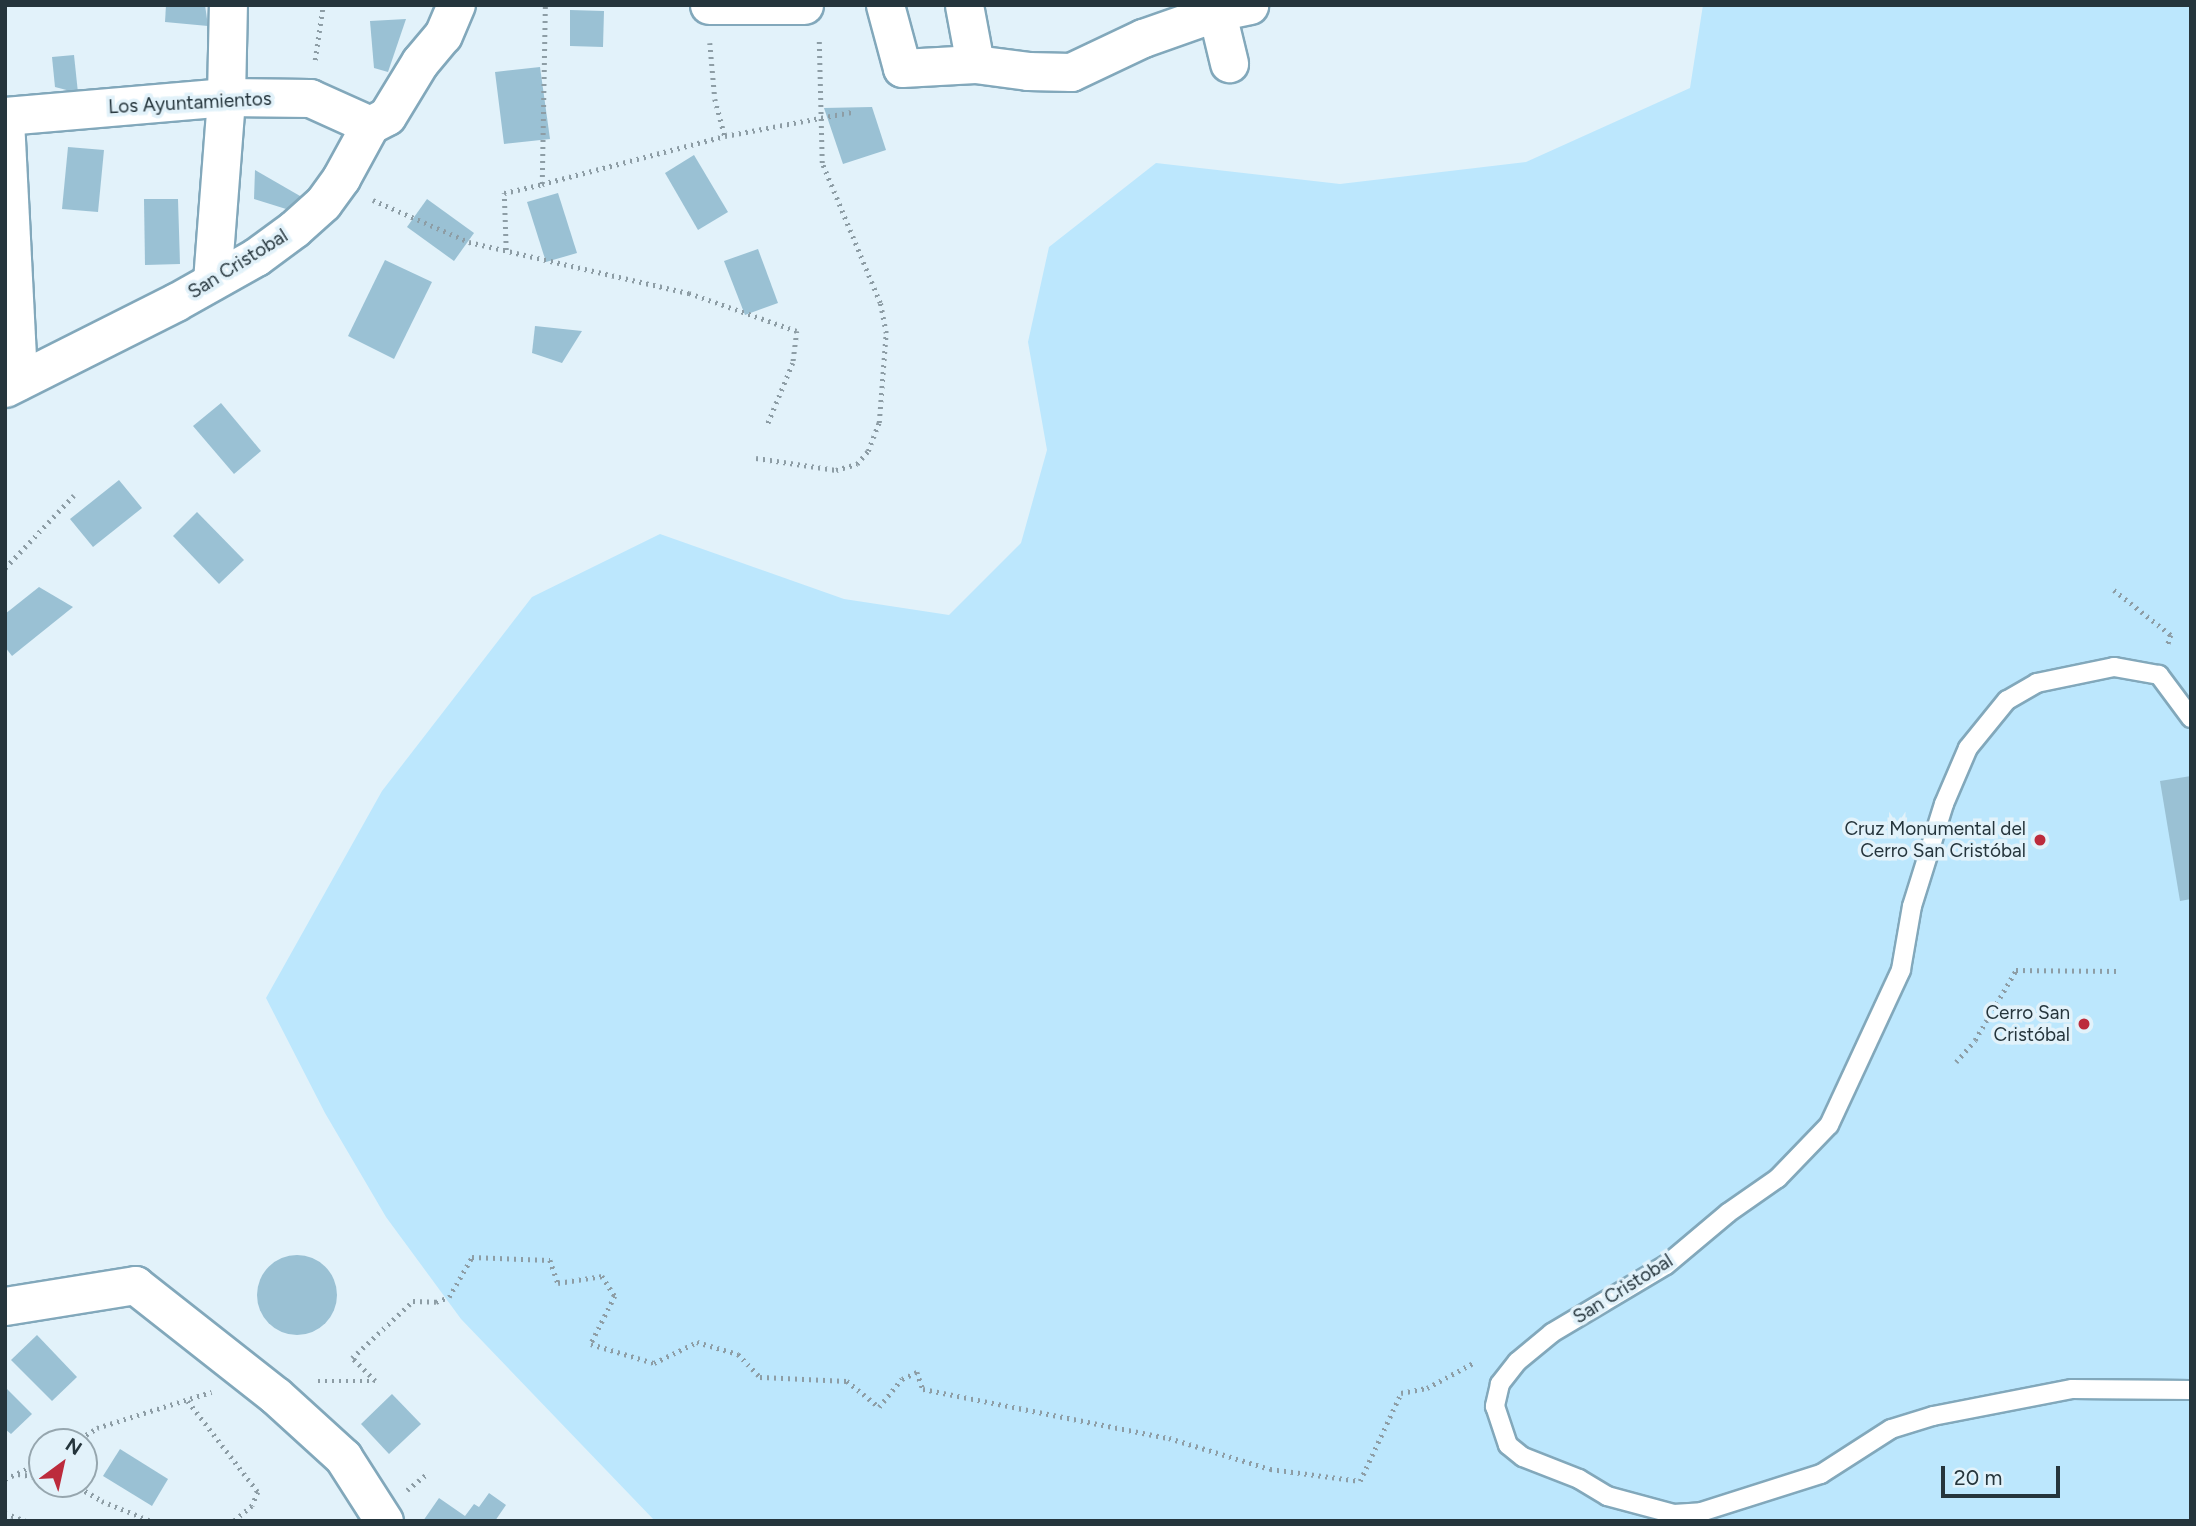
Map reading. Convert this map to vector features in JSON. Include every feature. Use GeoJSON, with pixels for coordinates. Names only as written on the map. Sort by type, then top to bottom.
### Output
{"type":"FeatureCollection","features":[{"type":"Feature","properties":{"kind":"street"},"geometry":{"type":"LineString","coordinates":[[212,281],[226,97],[228,5]]}},
{"type":"Feature","properties":{"kind":"street","name":"San Cristobal"},"geometry":{"type":"LineString","coordinates":[[12,385],[176,302],[256,257],[294,229],[323,203],[337,184],[370,125],[387,116],[420,62],[443,35],[456,5]]}},
{"type":"Feature","properties":{"kind":"street"},"geometry":{"type":"LineString","coordinates":[[885,5],[902,68],[975,64],[1028,71],[1071,72],[1143,38],[1227,7],[1229,63]]}},
{"type":"Feature","properties":{"kind":"street"},"geometry":{"type":"LineString","coordinates":[[964,5],[975,64]]}},
{"type":"Feature","properties":{"kind":"street"},"geometry":{"type":"LineString","coordinates":[[709,6],[811,18]]}},
{"type":"Feature","properties":{"kind":"street","name":"Los Ayuntamientos"},"geometry":{"type":"LineString","coordinates":[[5,118],[226,97],[305,98],[370,125]]}},
{"type":"Feature","properties":{"kind":"street"},"geometry":{"type":"LineString","coordinates":[[5,118],[12,385]]}},
{"type":"Feature","properties":{"kind":"street"},"geometry":{"type":"LineString","coordinates":[[5,1306],[135,1285],[264,1386],[343,1457],[384,1521]]}},
{"type":"Feature","properties":{"kind":"lane","name":"San Cristobal"},"geometry":{"type":"LineString","coordinates":[[2159,675],[2114,667],[2037,683],[2007,700],[1968,748],[1944,804],[1912,906],[1901,970],[1829,1125],[1778,1178],[1728,1213],[1666,1265],[1552,1333],[1517,1362],[1500,1384],[1494,1406],[1508,1445],[1523,1457],[1579,1479],[1608,1496],[1674,1514],[1701,1512],[1821,1474],[1891,1429],[1945,1413],[2072,1389],[2191,1390]]}},
{"type":"Feature","properties":{"kind":"lane"},"geometry":{"type":"LineString","coordinates":[[2159,675],[2191,718]]}},
{"type":"Feature","properties":{"kind":"path"},"geometry":{"type":"LineString","coordinates":[[305,98],[318,49],[323,5]]}},
{"type":"Feature","properties":{"kind":"path"},"geometry":{"type":"LineString","coordinates":[[542,184],[545,5]]}},
{"type":"Feature","properties":{"kind":"path"},"geometry":{"type":"LineString","coordinates":[[709,6],[710,61],[725,136]]}},
{"type":"Feature","properties":{"kind":"path"},"geometry":{"type":"LineString","coordinates":[[756,458],[836,470],[857,464],[869,451],[879,423],[886,333],[880,303],[822,163],[821,120],[811,18]]}},
{"type":"Feature","properties":{"kind":"path"},"geometry":{"type":"LineString","coordinates":[[506,250],[504,193],[725,136],[852,113]]}},
{"type":"Feature","properties":{"kind":"path"},"geometry":{"type":"LineString","coordinates":[[337,184],[469,242],[689,293],[797,331],[793,363],[767,426]]}},
{"type":"Feature","properties":{"kind":"path"},"geometry":{"type":"LineString","coordinates":[[5,568],[74,495]]}},
{"type":"Feature","properties":{"kind":"path"},"geometry":{"type":"LineString","coordinates":[[2114,590],[2171,635],[2159,675]]}},
{"type":"Feature","properties":{"kind":"path"},"geometry":{"type":"LineString","coordinates":[[1956,1062],[1975,1040],[2016,970],[2121,971]]}},
{"type":"Feature","properties":{"kind":"path"},"geometry":{"type":"LineString","coordinates":[[97,1428],[188,1401],[264,1386],[321,1380],[375,1381],[352,1358],[413,1301],[436,1302],[449,1297],[472,1257],[550,1260],[558,1283],[602,1276],[615,1296],[591,1344],[654,1363],[697,1342],[738,1354],[760,1377],[847,1381],[879,1407],[902,1380],[917,1372],[923,1389],[1169,1438],[1270,1469],[1360,1481],[1401,1393],[1427,1388],[1475,1362]]}},
{"type":"Feature","properties":{"kind":"path"},"geometry":{"type":"LineString","coordinates":[[188,1401],[258,1492],[252,1506],[234,1521]]}},
{"type":"Feature","properties":{"kind":"path"},"geometry":{"type":"LineString","coordinates":[[5,1479],[28,1469]]}},
{"type":"Feature","properties":{"kind":"path"},"geometry":{"type":"LineString","coordinates":[[18,1474],[28,1476]]}},
{"type":"Feature","properties":{"kind":"path"},"geometry":{"type":"LineString","coordinates":[[97,1498],[151,1521]]}},
{"type":"Feature","properties":{"kind":"path"},"geometry":{"type":"LineString","coordinates":[[5,1513],[26,1521]]}},
{"type":"Feature","properties":{"kind":"shaded area"},"geometry":{"type":"Polygon","coordinates":[[[1703,5],[2191,5],[2191,1521],[655,1521],[461,1319],[386,1217],[325,1113],[266,998],[382,791],[532,597],[660,534],[844,599],[949,615],[1021,543],[1047,450],[1028,342],[1049,247],[1156,163],[1340,184],[1526,162],[1690,88],[1703,5]]]}},
{"type":"Feature","properties":{"kind":"building"},"geometry":{"type":"Polygon","coordinates":[[[166,5],[205,5],[208,26],[165,22],[166,5]]]}},
{"type":"Feature","properties":{"kind":"building"},"geometry":{"type":"Polygon","coordinates":[[[570,10],[604,11],[603,47],[570,46],[570,10]]]}},
{"type":"Feature","properties":{"kind":"building"},"geometry":{"type":"Polygon","coordinates":[[[406,19],[388,72],[374,68],[370,21],[406,19]]]}},
{"type":"Feature","properties":{"kind":"building"},"geometry":{"type":"Polygon","coordinates":[[[74,55],[78,93],[55,87],[52,57],[74,55]]]}},
{"type":"Feature","properties":{"kind":"building"},"geometry":{"type":"Polygon","coordinates":[[[540,67],[550,139],[504,144],[495,72],[540,67]]]}},
{"type":"Feature","properties":{"kind":"building"},"geometry":{"type":"Polygon","coordinates":[[[872,107],[886,150],[843,164],[824,108],[872,107]]]}},
{"type":"Feature","properties":{"kind":"building"},"geometry":{"type":"Polygon","coordinates":[[[68,147],[104,150],[98,212],[62,209],[68,147]]]}},
{"type":"Feature","properties":{"kind":"building"},"geometry":{"type":"Polygon","coordinates":[[[694,155],[728,212],[698,230],[665,173],[694,155]]]}},
{"type":"Feature","properties":{"kind":"building"},"geometry":{"type":"Polygon","coordinates":[[[255,170],[307,200],[299,213],[254,199],[255,170]]]}},
{"type":"Feature","properties":{"kind":"building"},"geometry":{"type":"Polygon","coordinates":[[[558,193],[577,253],[546,262],[527,202],[558,193]]]}},
{"type":"Feature","properties":{"kind":"building"},"geometry":{"type":"Polygon","coordinates":[[[144,199],[178,199],[180,264],[145,265],[144,199]]]}},
{"type":"Feature","properties":{"kind":"building"},"geometry":{"type":"Polygon","coordinates":[[[427,199],[474,233],[454,261],[407,227],[427,199]]]}},
{"type":"Feature","properties":{"kind":"building"},"geometry":{"type":"Polygon","coordinates":[[[758,249],[778,303],[745,315],[724,261],[758,249]]]}},
{"type":"Feature","properties":{"kind":"building"},"geometry":{"type":"Polygon","coordinates":[[[385,260],[432,282],[394,359],[348,336],[385,260]]]}},
{"type":"Feature","properties":{"kind":"building"},"geometry":{"type":"Polygon","coordinates":[[[535,326],[582,331],[562,363],[532,353],[535,326]]]}},
{"type":"Feature","properties":{"kind":"building"},"geometry":{"type":"Polygon","coordinates":[[[221,403],[261,451],[234,474],[193,426],[221,403]]]}},
{"type":"Feature","properties":{"kind":"building"},"geometry":{"type":"Polygon","coordinates":[[[119,480],[142,508],[93,547],[70,519],[119,480]]]}},
{"type":"Feature","properties":{"kind":"building"},"geometry":{"type":"Polygon","coordinates":[[[197,512],[244,560],[219,584],[173,536],[197,512]]]}},
{"type":"Feature","properties":{"kind":"building"},"geometry":{"type":"Polygon","coordinates":[[[39,587],[73,607],[12,656],[5,647],[5,614],[39,587]]]}},
{"type":"Feature","properties":{"kind":"building"},"geometry":{"type":"Polygon","coordinates":[[[2191,776],[2191,899],[2180,901],[2160,781],[2191,776]]]}},
{"type":"Feature","properties":{"kind":"building"},"geometry":{"type":"Polygon","coordinates":[[[289,1255],[305,1255],[319,1261],[331,1273],[337,1287],[337,1303],[331,1317],[319,1329],[305,1335],[289,1335],[275,1329],[263,1317],[257,1303],[257,1287],[263,1273],[275,1261],[289,1255]]]}},
{"type":"Feature","properties":{"kind":"building"},"geometry":{"type":"Polygon","coordinates":[[[37,1335],[77,1377],[52,1401],[11,1360],[37,1335]]]}},
{"type":"Feature","properties":{"kind":"building"},"geometry":{"type":"Polygon","coordinates":[[[5,1387],[32,1414],[11,1434],[5,1429],[5,1387]]]}},
{"type":"Feature","properties":{"kind":"building"},"geometry":{"type":"Polygon","coordinates":[[[392,1394],[421,1424],[389,1454],[361,1424],[392,1394]]]}},
{"type":"Feature","properties":{"kind":"building"},"geometry":{"type":"Polygon","coordinates":[[[120,1449],[168,1479],[152,1506],[103,1476],[120,1449]]]}},
{"type":"Feature","properties":{"kind":"building"},"geometry":{"type":"Polygon","coordinates":[[[489,1493],[506,1505],[495,1521],[423,1521],[439,1498],[465,1516],[474,1504],[479,1507],[489,1493]]]}},
{"type":"Feature","properties":{"kind":"place","name":"Cruz Monumental del Cerro San Cristóbal"},"geometry":{"type":"Point","coordinates":[2040,840]}},
{"type":"Feature","properties":{"kind":"place","name":"Cerro San Cristóbal"},"geometry":{"type":"Point","coordinates":[2084,1024]}}]}
